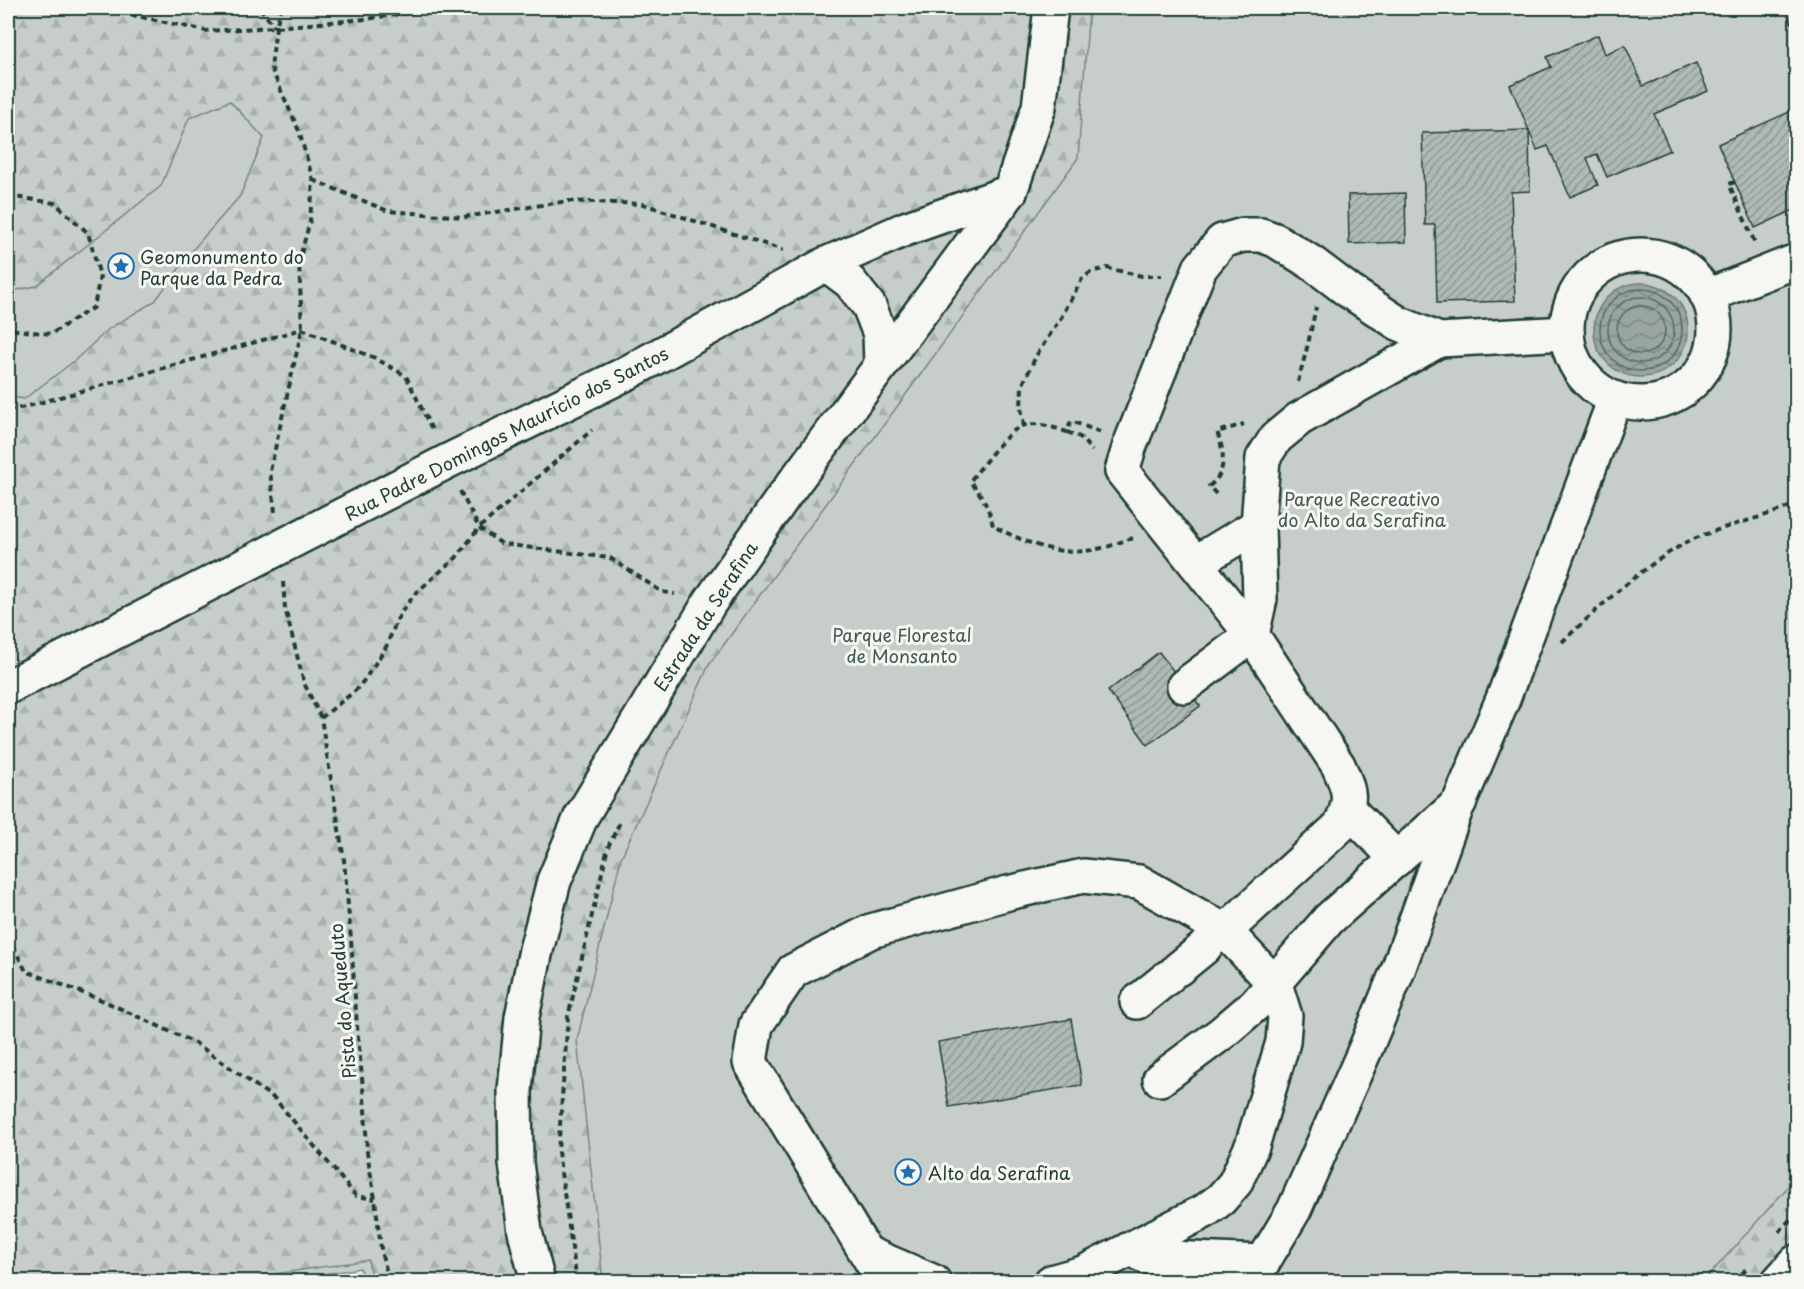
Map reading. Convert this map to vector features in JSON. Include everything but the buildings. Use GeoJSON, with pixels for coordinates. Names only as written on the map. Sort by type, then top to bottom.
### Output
{"type":"FeatureCollection","features":[{"type":"Feature","properties":{"kind":"street","name":"Estrada da Serafina"},"geometry":{"type":"LineString","coordinates":[[538,1281],[525,1232],[516,1163],[515,1090],[522,1017],[554,881],[581,817],[710,602],[784,496],[1010,192],[1039,107],[1050,8]]}},
{"type":"Feature","properties":{"kind":"street","name":"Rua Padre Domingos Maurício dos Santos"},"geometry":{"type":"LineString","coordinates":[[8,687],[446,462],[627,373],[826,264],[905,229],[1010,192]]}},
{"type":"Feature","properties":{"kind":"street"},"geometry":{"type":"LineString","coordinates":[[1128,1010],[1215,938],[1329,838],[1340,826],[1349,810],[1348,785],[1338,765],[1252,635],[1122,471],[1130,445],[1200,268],[1222,241],[1243,235],[1261,235],[1275,240],[1312,262],[1349,291],[1398,323],[1439,340],[1567,333]]}},
{"type":"Feature","properties":{"kind":"street"},"geometry":{"type":"LineString","coordinates":[[1631,255],[1649,255],[1667,259],[1683,268],[1697,280],[1707,296],[1714,315],[1715,334],[1702,371],[1688,386],[1672,396],[1653,402],[1633,403],[1615,399],[1599,391],[1586,380],[1576,366],[1569,350],[1567,333],[1568,314],[1574,297],[1584,282],[1597,269],[1613,260],[1631,255]]}},
{"type":"Feature","properties":{"kind":"street"},"geometry":{"type":"LineString","coordinates":[[1707,296],[1797,261]]}},
{"type":"Feature","properties":{"kind":"street"},"geometry":{"type":"LineString","coordinates":[[826,264],[850,282],[869,306],[880,334],[881,364]]}},
{"type":"Feature","properties":{"kind":"street"},"geometry":{"type":"LineString","coordinates":[[1184,686],[1252,635],[1260,599],[1258,525],[1263,458],[1276,438],[1299,419],[1439,340]]}},
{"type":"Feature","properties":{"kind":"street"},"geometry":{"type":"LineString","coordinates":[[1131,1248],[1146,1257],[1254,1272],[1294,1210],[1398,970],[1458,803],[1503,699],[1615,399]]}},
{"type":"Feature","properties":{"kind":"street"},"geometry":{"type":"LineString","coordinates":[[1186,551],[1258,525]]}},
{"type":"Feature","properties":{"kind":"street"},"geometry":{"type":"LineString","coordinates":[[1160,1079],[1222,1033],[1256,1004],[1329,919],[1458,803]]}},
{"type":"Feature","properties":{"kind":"street"},"geometry":{"type":"LineString","coordinates":[[1349,810],[1397,859]]}},
{"type":"Feature","properties":{"kind":"street"},"geometry":{"type":"LineString","coordinates":[[934,1281],[877,1268],[750,1062],[756,1025],[793,971],[872,931],[1008,893],[1083,876],[1139,882],[1275,984],[1285,1016],[1283,1042],[1252,1146],[1235,1183],[1221,1199],[1205,1211],[1083,1273],[1051,1281]]}},
{"type":"Feature","properties":{"kind":"street"},"geometry":{"type":"LineString","coordinates":[[1778,1281],[1797,1262]]}},
{"type":"Feature","properties":{"kind":"path"},"geometry":{"type":"LineString","coordinates":[[100,8],[206,31],[366,19],[443,8]]}},
{"type":"Feature","properties":{"kind":"path"},"geometry":{"type":"LineString","coordinates":[[260,8],[276,27]]}},
{"type":"Feature","properties":{"kind":"path"},"geometry":{"type":"LineString","coordinates":[[281,8],[276,27],[272,68],[299,131],[313,180],[388,211],[464,217],[568,201],[643,204],[826,264]]}},
{"type":"Feature","properties":{"kind":"path","name":"Pista do Aqueduto"},"geometry":{"type":"LineString","coordinates":[[313,180],[310,221],[299,261],[302,329],[270,471],[285,608],[304,683],[321,718],[344,860],[367,1152],[382,1256],[390,1281]]}},
{"type":"Feature","properties":{"kind":"path"},"geometry":{"type":"LineString","coordinates":[[1735,182],[1729,184],[1749,231]]}},
{"type":"Feature","properties":{"kind":"path"},"geometry":{"type":"LineString","coordinates":[[8,195],[55,203],[88,233],[100,276],[94,307],[51,334],[8,329]]}},
{"type":"Feature","properties":{"kind":"path"},"geometry":{"type":"LineString","coordinates":[[1292,390],[1297,382],[1308,344],[1318,293],[1319,282],[1312,262]]}},
{"type":"Feature","properties":{"kind":"path"},"geometry":{"type":"LineString","coordinates":[[1024,425],[1021,408],[1022,386],[1036,356],[1062,316],[1082,279],[1091,272],[1107,268],[1142,276],[1184,279],[1200,268]]}},
{"type":"Feature","properties":{"kind":"path"},"geometry":{"type":"LineString","coordinates":[[8,410],[302,329],[375,358],[406,376],[479,528],[502,544],[610,558],[662,592],[710,602]]}},
{"type":"Feature","properties":{"kind":"path"},"geometry":{"type":"LineString","coordinates":[[1130,445],[1071,421],[1067,432],[1045,426],[1024,425],[1006,437],[970,481],[990,510],[993,526],[1046,549],[1078,553],[1105,548],[1138,537],[1186,551]]}},
{"type":"Feature","properties":{"kind":"path"},"geometry":{"type":"LineString","coordinates":[[1216,494],[1209,486],[1221,472],[1223,459],[1222,445],[1217,432],[1245,423],[1263,458]]}},
{"type":"Feature","properties":{"kind":"path"},"geometry":{"type":"LineString","coordinates":[[321,718],[356,690],[365,679],[386,647],[406,605],[456,558],[479,528],[597,426]]}},
{"type":"Feature","properties":{"kind":"path"},"geometry":{"type":"LineString","coordinates":[[1558,645],[1601,606],[1658,560],[1696,538],[1777,513],[1797,504]]}},
{"type":"Feature","properties":{"kind":"path"},"geometry":{"type":"LineString","coordinates":[[577,1281],[558,1152],[568,1017],[608,847],[624,814]]}},
{"type":"Feature","properties":{"kind":"path"},"geometry":{"type":"LineString","coordinates":[[8,937],[26,971],[104,1000],[195,1042],[257,1086],[275,1099],[356,1196],[375,1199]]}},
{"type":"Feature","properties":{"kind":"green space","name":"Parque Florestal de Monsanto"},"geometry":{"type":"Polygon","coordinates":[[[8,8],[1796,8],[1796,1281],[363,1282],[360,1268],[277,1282],[8,1281],[8,8]]]}},
{"type":"Feature","properties":{"kind":"green space"},"geometry":{"type":"Polygon","coordinates":[[[8,8],[1089,8],[1078,158],[709,665],[621,858],[577,1040],[603,1281],[372,1281],[368,1260],[228,1281],[8,1281],[8,396],[24,399],[73,362],[110,328],[155,301],[196,246],[240,196],[264,138],[230,101],[189,118],[161,186],[36,286],[8,292],[8,8]]]}},
{"type":"Feature","properties":{"kind":"green space"},"geometry":{"type":"Polygon","coordinates":[[[1796,1178],[1796,1281],[1704,1281],[1796,1178]]]}},
{"type":"Feature","properties":{"kind":"water"},"geometry":{"type":"Polygon","coordinates":[[[1641,283],[1659,287],[1674,297],[1684,312],[1688,330],[1684,348],[1674,363],[1659,373],[1641,377],[1623,373],[1608,363],[1598,348],[1594,330],[1598,312],[1608,297],[1623,287],[1641,283]]]}},
{"type":"Feature","properties":{"kind":"place","name":"Geomonumento do Parque da Pedra"},"geometry":{"type":"Point","coordinates":[121,266]}},
{"type":"Feature","properties":{"kind":"place","name":"Alto da Serafina"},"geometry":{"type":"Point","coordinates":[908,1172]}},
{"type":"Feature","properties":{"kind":"park label","name":"Parque Recreativo do Alto da Serafina"},"geometry":{"type":"Point","coordinates":[1362,508]}}]}
